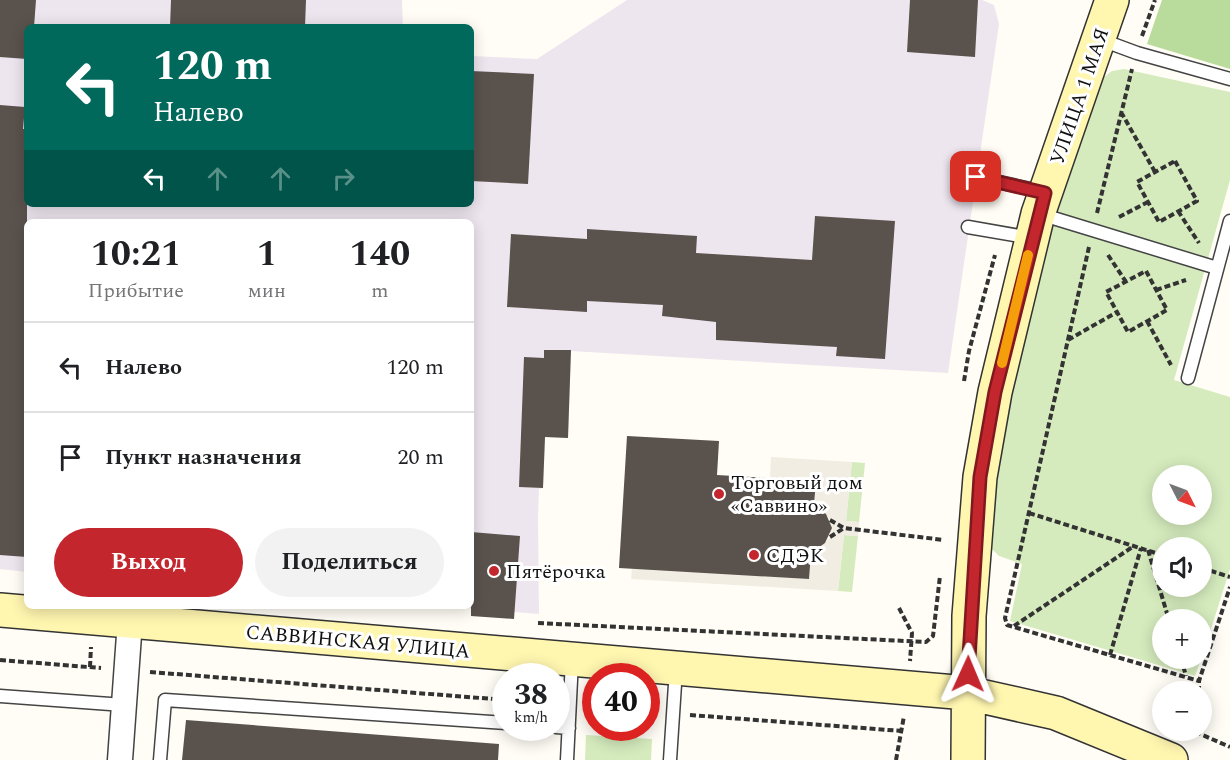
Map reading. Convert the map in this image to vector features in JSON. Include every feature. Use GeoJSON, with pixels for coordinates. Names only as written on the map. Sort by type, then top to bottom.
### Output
{"type":"FeatureCollection","features":[{"type":"Feature","properties":{"kind":"main road","name":"УЛИЦА 1 МАЯ"},"geometry":{"type":"LineString","coordinates":[[968,760],[969,616],[980,477],[995,392],[1029,219],[1112,0]]}},
{"type":"Feature","properties":{"kind":"main road","name":"САВВИНСКАЯ УЛИЦА"},"geometry":{"type":"LineString","coordinates":[[0,610],[967,693],[1056,713],[1171,760]]}},
{"type":"Feature","properties":{"kind":"street"},"geometry":{"type":"LineString","coordinates":[[120,760],[130,621]]}},
{"type":"Feature","properties":{"kind":"lane"},"geometry":{"type":"LineString","coordinates":[[1099,38],[1137,53],[1230,79]]}},
{"type":"Feature","properties":{"kind":"lane"},"geometry":{"type":"LineString","coordinates":[[976,177],[1029,219]]}},
{"type":"Feature","properties":{"kind":"lane"},"geometry":{"type":"LineString","coordinates":[[968,227],[1029,219],[1092,231],[1217,268]]}},
{"type":"Feature","properties":{"kind":"lane"},"geometry":{"type":"LineString","coordinates":[[1188,378],[1230,221]]}},
{"type":"Feature","properties":{"kind":"lane"},"geometry":{"type":"LineString","coordinates":[[570,675],[572,660]]}},
{"type":"Feature","properties":{"kind":"lane"},"geometry":{"type":"LineString","coordinates":[[670,760],[676,668]]}},
{"type":"Feature","properties":{"kind":"lane"},"geometry":{"type":"LineString","coordinates":[[0,696],[124,705]]}},
{"type":"Feature","properties":{"kind":"lane"},"geometry":{"type":"LineString","coordinates":[[160,760],[165,700],[492,722]]}},
{"type":"Feature","properties":{"kind":"lane"},"geometry":{"type":"LineString","coordinates":[[565,741],[567,760]]}},
{"type":"Feature","properties":{"kind":"path"},"geometry":{"type":"LineString","coordinates":[[1155,0],[1120,111],[1005,618],[1007,625],[1199,681],[1230,587]]}},
{"type":"Feature","properties":{"kind":"path"},"geometry":{"type":"LineString","coordinates":[[1120,111],[1155,172]]}},
{"type":"Feature","properties":{"kind":"path"},"geometry":{"type":"LineString","coordinates":[[1175,161],[1197,201],[1159,222],[1137,182],[1155,172],[1175,161]]}},
{"type":"Feature","properties":{"kind":"path"},"geometry":{"type":"LineString","coordinates":[[963,389],[969,351],[1029,219]]}},
{"type":"Feature","properties":{"kind":"path"},"geometry":{"type":"LineString","coordinates":[[1146,271],[1167,310],[1147,321],[1128,332],[1106,292],[1146,271]]}},
{"type":"Feature","properties":{"kind":"path"},"geometry":{"type":"LineString","coordinates":[[1068,340],[1117,312]]}},
{"type":"Feature","properties":{"kind":"path"},"geometry":{"type":"LineString","coordinates":[[1147,321],[1176,373],[1188,378]]}},
{"type":"Feature","properties":{"kind":"path"},"geometry":{"type":"LineString","coordinates":[[1029,513],[1152,551]]}},
{"type":"Feature","properties":{"kind":"path"},"geometry":{"type":"LineString","coordinates":[[830,520],[844,528],[944,540]]}},
{"type":"Feature","properties":{"kind":"path"},"geometry":{"type":"LineString","coordinates":[[830,537],[844,528]]}},
{"type":"Feature","properties":{"kind":"path"},"geometry":{"type":"LineString","coordinates":[[942,550],[945,528]]}},
{"type":"Feature","properties":{"kind":"path"},"geometry":{"type":"LineString","coordinates":[[1014,627],[1134,546]]}},
{"type":"Feature","properties":{"kind":"path"},"geometry":{"type":"LineString","coordinates":[[1110,655],[1141,548]]}},
{"type":"Feature","properties":{"kind":"path"},"geometry":{"type":"LineString","coordinates":[[1148,550],[1166,609]]}},
{"type":"Feature","properties":{"kind":"path"},"geometry":{"type":"LineString","coordinates":[[1212,571],[1230,577]]}},
{"type":"Feature","properties":{"kind":"path"},"geometry":{"type":"LineString","coordinates":[[538,623],[926,642],[933,636],[940,572]]}},
{"type":"Feature","properties":{"kind":"path"},"geometry":{"type":"LineString","coordinates":[[0,660],[492,699]]}},
{"type":"Feature","properties":{"kind":"path"},"geometry":{"type":"LineString","coordinates":[[1184,669],[1186,677]]}},
{"type":"Feature","properties":{"kind":"path"},"geometry":{"type":"LineString","coordinates":[[660,712],[902,731],[896,760]]}},
{"type":"Feature","properties":{"kind":"path"},"geometry":{"type":"LineString","coordinates":[[1212,739],[1230,747]]}},
{"type":"Feature","properties":{"kind":"shaded area"},"geometry":{"type":"Polygon","coordinates":[[[0,0],[402,0],[403,24],[24,24],[24,207],[474,207],[474,56],[537,59],[627,0],[982,0],[994,5],[999,24],[948,373],[571,351],[568,438],[545,437],[543,488],[539,489],[538,517],[539,614],[474,609],[474,219],[24,219],[24,572],[0,569],[0,0]]]}},
{"type":"Feature","properties":{"kind":"shaded area"},"geometry":{"type":"Polygon","coordinates":[[[771,457],[852,462],[846,521],[859,522],[858,536],[844,535],[838,591],[631,579],[632,568],[809,579],[811,549],[825,543],[830,537],[830,520],[821,509],[814,507],[815,481],[770,478],[771,457]]]}},
{"type":"Feature","properties":{"kind":"green space"},"geometry":{"type":"Polygon","coordinates":[[[1162,0],[1230,0],[1230,69],[1147,44],[1162,0]]]}},
{"type":"Feature","properties":{"kind":"green space"},"geometry":{"type":"Polygon","coordinates":[[[1124,69],[1230,92],[1230,180],[1174,380],[1230,397],[1230,569],[1212,626],[1212,609],[1152,609],[1152,663],[1010,621],[1022,564],[999,556],[990,547],[994,478],[1023,328],[1050,230],[1095,84],[1112,71],[1124,69]]]}},
{"type":"Feature","properties":{"kind":"green space"},"geometry":{"type":"Polygon","coordinates":[[[852,462],[865,463],[859,522],[846,521],[852,462]]]}},
{"type":"Feature","properties":{"kind":"green space"},"geometry":{"type":"Polygon","coordinates":[[[844,535],[858,536],[852,592],[838,591],[844,535]]]}},
{"type":"Feature","properties":{"kind":"green space"},"geometry":{"type":"Polygon","coordinates":[[[1171,669],[1197,669],[1195,676],[1171,669]]]}},
{"type":"Feature","properties":{"kind":"green space"},"geometry":{"type":"Polygon","coordinates":[[[586,741],[652,741],[651,760],[585,760],[586,741]]]}},
{"type":"Feature","properties":{"kind":"building"},"geometry":{"type":"Polygon","coordinates":[[[0,0],[36,0],[34,24],[24,24],[24,59],[0,57],[0,0]]]}},
{"type":"Feature","properties":{"kind":"building"},"geometry":{"type":"Polygon","coordinates":[[[171,0],[306,0],[305,24],[170,24],[171,0]]]}},
{"type":"Feature","properties":{"kind":"building"},"geometry":{"type":"Polygon","coordinates":[[[910,0],[978,0],[975,57],[907,52],[910,0]]]}},
{"type":"Feature","properties":{"kind":"building"},"geometry":{"type":"Polygon","coordinates":[[[474,71],[534,74],[528,184],[474,181],[474,71]]]}},
{"type":"Feature","properties":{"kind":"building"},"geometry":{"type":"Polygon","coordinates":[[[0,105],[24,107],[24,207],[27,207],[27,219],[24,219],[24,557],[0,555],[0,105]]]}},
{"type":"Feature","properties":{"kind":"building"},"geometry":{"type":"Polygon","coordinates":[[[815,216],[895,221],[885,359],[836,356],[837,347],[716,340],[716,322],[662,316],[663,305],[587,301],[587,312],[507,307],[511,234],[587,239],[587,229],[697,236],[696,253],[812,260],[815,216]]]}},
{"type":"Feature","properties":{"kind":"building"},"geometry":{"type":"Polygon","coordinates":[[[544,350],[571,350],[568,438],[545,437],[543,488],[519,487],[524,357],[544,358],[544,350]]]}},
{"type":"Feature","properties":{"kind":"building","name":"Торговый дом «Саввино»"},"geometry":{"type":"Polygon","coordinates":[[[627,436],[719,441],[717,475],[816,481],[814,504],[826,514],[832,528],[825,543],[811,553],[809,579],[619,568],[627,436]]]}},
{"type":"Feature","properties":{"kind":"building","name":"Пятёрочка"},"geometry":{"type":"Polygon","coordinates":[[[474,532],[520,536],[514,619],[471,616],[471,609],[474,609],[474,532]]]}},
{"type":"Feature","properties":{"kind":"building"},"geometry":{"type":"Polygon","coordinates":[[[186,720],[499,744],[498,760],[182,760],[186,720]]]}},
{"type":"Feature","properties":{"kind":"slow traffic"},"geometry":{"type":"LineString","coordinates":[[1002,363],[1028,255]]}},
{"type":"Feature","properties":{"kind":"place","name":"Торговый дом «Саввино»"},"geometry":{"type":"Point","coordinates":[719,494]}},
{"type":"Feature","properties":{"kind":"place","name":"СДЭК"},"geometry":{"type":"Point","coordinates":[754,555]}},
{"type":"Feature","properties":{"kind":"place","name":"Пятёрочка"},"geometry":{"type":"Point","coordinates":[494,571]}},
{"type":"Feature","properties":{"kind":"route"},"geometry":{"type":"LineString","coordinates":[[968,674],[969,616],[980,477],[995,392],[1045,193],[976,177]]}}]}
